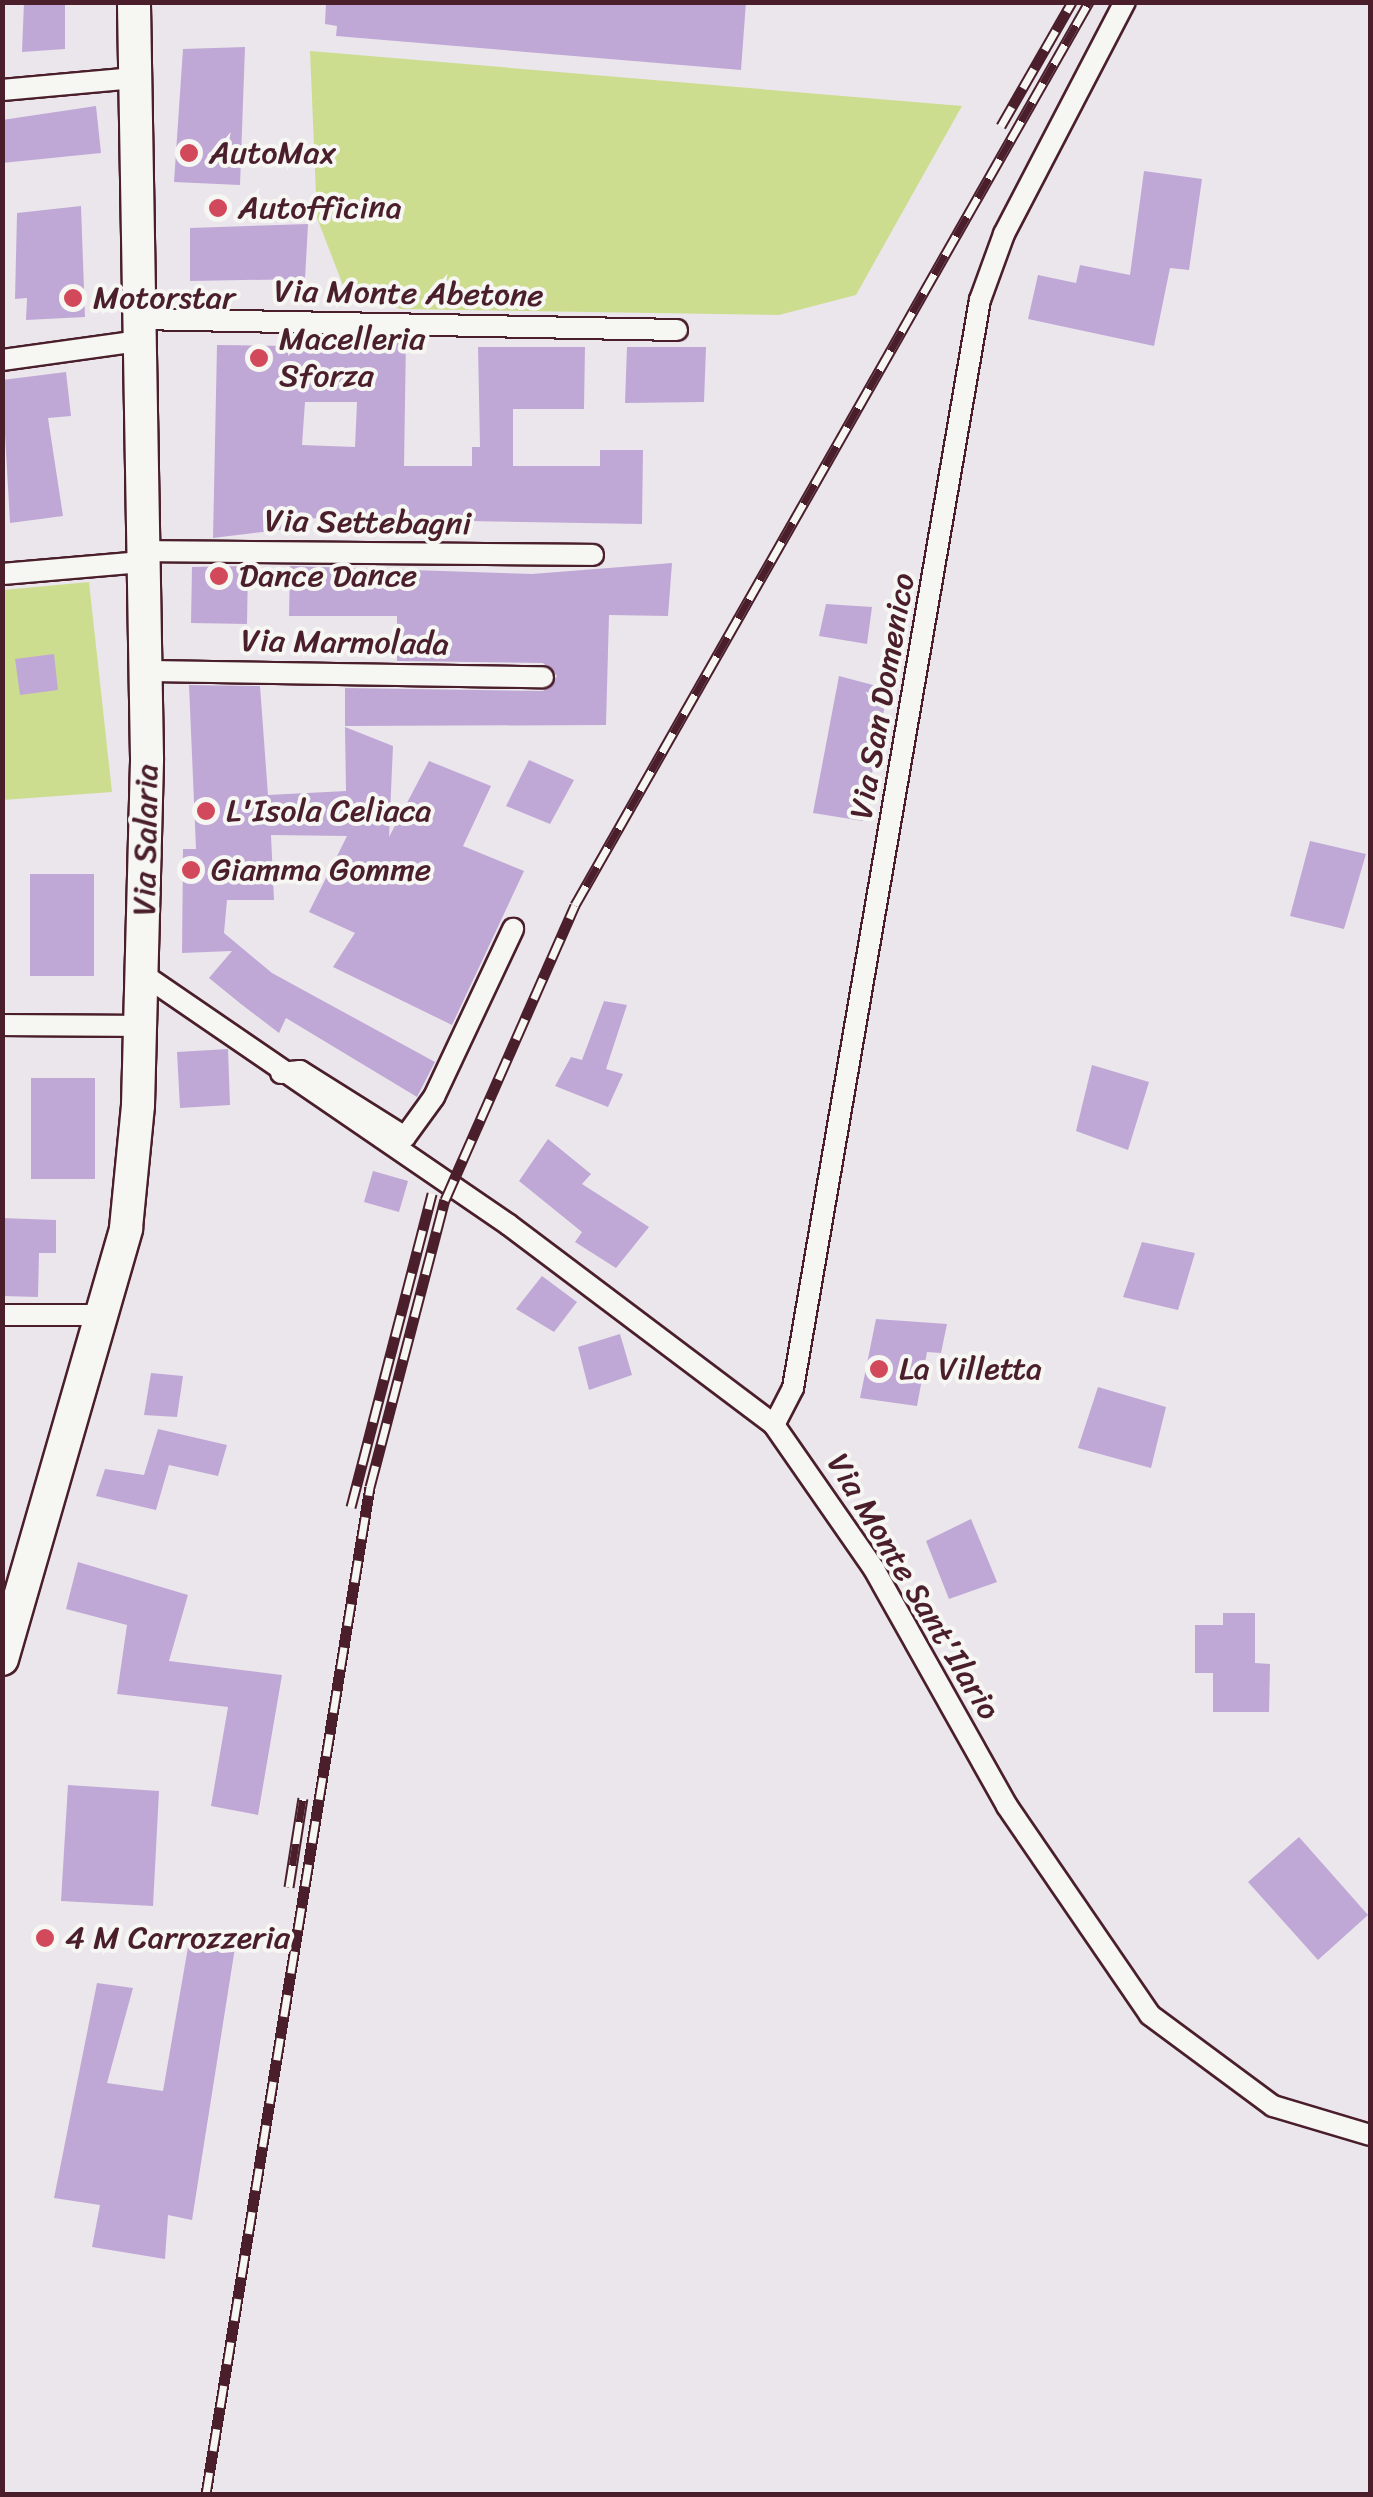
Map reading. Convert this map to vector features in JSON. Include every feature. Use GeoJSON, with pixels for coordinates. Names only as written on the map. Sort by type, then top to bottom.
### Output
{"type":"FeatureCollection","features":[{"type":"Feature","properties":{"kind":"main road","name":"Via Salaria"},"geometry":{"type":"LineString","coordinates":[[2,1659],[126,1228],[144,975],[145,672],[134,2]]}},
{"type":"Feature","properties":{"kind":"street","name":"Via San Domenico"},"geometry":{"type":"LineString","coordinates":[[774,1425],[792,1388],[980,300],[999,244],[1125,2]]}},
{"type":"Feature","properties":{"kind":"street"},"geometry":{"type":"LineString","coordinates":[[2,90],[135,78]]}},
{"type":"Feature","properties":{"kind":"street","name":"Via Monte Abetone"},"geometry":{"type":"LineString","coordinates":[[2,360],[139,330],[677,330]]}},
{"type":"Feature","properties":{"kind":"street","name":"Via Settebagni"},"geometry":{"type":"LineString","coordinates":[[2,574],[143,557],[593,555]]}},
{"type":"Feature","properties":{"kind":"street","name":"Via Marmolada"},"geometry":{"type":"LineString","coordinates":[[145,672],[543,677]]}},
{"type":"Feature","properties":{"kind":"street"},"geometry":{"type":"LineString","coordinates":[[281,1072],[300,1070],[405,1137],[434,1096],[514,928]]}},
{"type":"Feature","properties":{"kind":"street","name":"Via Monte Sant'Ilario"},"geometry":{"type":"LineString","coordinates":[[144,975],[509,1225],[774,1425],[874,1569],[1007,1806],[1150,2015],[1273,2106],[1370,2135]]}},
{"type":"Feature","properties":{"kind":"street"},"geometry":{"type":"LineString","coordinates":[[2,1025],[142,1026]]}},
{"type":"Feature","properties":{"kind":"street"},"geometry":{"type":"LineString","coordinates":[[2,1315],[101,1315]]}},
{"type":"Feature","properties":{"kind":"green space"},"geometry":{"type":"Polygon","coordinates":[[[310,51],[962,106],[856,295],[779,315],[401,309],[346,293],[317,218],[310,51]]]}},
{"type":"Feature","properties":{"kind":"green space"},"geometry":{"type":"Polygon","coordinates":[[[89,582],[112,792],[3,800],[3,590],[89,582]]]}},
{"type":"Feature","properties":{"kind":"building"},"geometry":{"type":"Polygon","coordinates":[[[24,2],[65,2],[65,49],[22,52],[24,2]]]}},
{"type":"Feature","properties":{"kind":"building"},"geometry":{"type":"Polygon","coordinates":[[[326,2],[746,2],[741,70],[336,36],[337,26],[325,24],[326,2]]]}},
{"type":"Feature","properties":{"kind":"building"},"geometry":{"type":"Polygon","coordinates":[[[245,47],[240,185],[174,182],[183,49],[245,47]]]}},
{"type":"Feature","properties":{"kind":"building"},"geometry":{"type":"Polygon","coordinates":[[[96,106],[101,153],[2,163],[2,120],[96,106]]]}},
{"type":"Feature","properties":{"kind":"building"},"geometry":{"type":"Polygon","coordinates":[[[1144,171],[1202,179],[1189,270],[1170,268],[1154,346],[1028,319],[1038,275],[1076,283],[1080,265],[1130,275],[1144,171]]]}},
{"type":"Feature","properties":{"kind":"building"},"geometry":{"type":"Polygon","coordinates":[[[81,206],[85,317],[26,320],[27,298],[15,299],[17,213],[81,206]]]}},
{"type":"Feature","properties":{"kind":"building"},"geometry":{"type":"Polygon","coordinates":[[[308,224],[305,279],[190,281],[190,228],[308,224]]]}},
{"type":"Feature","properties":{"kind":"building"},"geometry":{"type":"Polygon","coordinates":[[[359,337],[406,338],[404,466],[472,466],[472,447],[480,447],[478,347],[585,347],[584,409],[513,409],[513,466],[600,466],[600,450],[643,450],[642,524],[297,518],[296,528],[213,538],[217,345],[359,347],[359,337]],[[305,402],[302,445],[355,447],[357,402],[305,402]]]}},
{"type":"Feature","properties":{"kind":"building"},"geometry":{"type":"Polygon","coordinates":[[[627,347],[706,347],[704,402],[625,403],[627,347]]]}},
{"type":"Feature","properties":{"kind":"building"},"geometry":{"type":"Polygon","coordinates":[[[66,372],[71,416],[48,418],[63,516],[10,523],[2,380],[66,372]]]}},
{"type":"Feature","properties":{"kind":"building"},"geometry":{"type":"Polygon","coordinates":[[[672,563],[668,616],[609,615],[606,725],[345,726],[345,688],[543,691],[557,676],[543,663],[397,661],[397,616],[289,616],[290,566],[532,574],[672,563]]]}},
{"type":"Feature","properties":{"kind":"building"},"geometry":{"type":"Polygon","coordinates":[[[248,566],[247,624],[191,623],[192,567],[248,566]]]}},
{"type":"Feature","properties":{"kind":"building"},"geometry":{"type":"Polygon","coordinates":[[[826,604],[872,607],[867,644],[819,636],[826,604]]]}},
{"type":"Feature","properties":{"kind":"building"},"geometry":{"type":"Polygon","coordinates":[[[54,654],[58,690],[20,695],[15,659],[54,654]]]}},
{"type":"Feature","properties":{"kind":"building"},"geometry":{"type":"Polygon","coordinates":[[[839,676],[888,689],[863,821],[813,813],[839,676]]]}},
{"type":"Feature","properties":{"kind":"building"},"geometry":{"type":"Polygon","coordinates":[[[189,685],[260,686],[268,795],[346,791],[345,727],[393,746],[389,837],[429,761],[491,786],[463,846],[524,871],[452,1025],[333,967],[355,933],[309,912],[347,836],[271,835],[274,900],[227,900],[224,933],[272,973],[435,1062],[417,1097],[286,1018],[279,1033],[241,1004],[209,978],[232,951],[182,953],[183,849],[196,849],[189,685]]]}},
{"type":"Feature","properties":{"kind":"building"},"geometry":{"type":"Polygon","coordinates":[[[529,760],[574,780],[550,824],[506,806],[529,760]]]}},
{"type":"Feature","properties":{"kind":"building"},"geometry":{"type":"Polygon","coordinates":[[[1310,841],[1366,854],[1344,929],[1290,916],[1310,841]]]}},
{"type":"Feature","properties":{"kind":"building"},"geometry":{"type":"Polygon","coordinates":[[[30,874],[94,874],[94,976],[30,976],[30,874]]]}},
{"type":"Feature","properties":{"kind":"building"},"geometry":{"type":"Polygon","coordinates":[[[604,1001],[627,1005],[606,1069],[623,1074],[608,1107],[555,1086],[571,1057],[582,1060],[604,1001]]]}},
{"type":"Feature","properties":{"kind":"building"},"geometry":{"type":"Polygon","coordinates":[[[228,1049],[230,1105],[180,1108],[177,1052],[228,1049]]]}},
{"type":"Feature","properties":{"kind":"building"},"geometry":{"type":"Polygon","coordinates":[[[1092,1065],[1149,1082],[1128,1150],[1076,1131],[1092,1065]]]}},
{"type":"Feature","properties":{"kind":"building"},"geometry":{"type":"Polygon","coordinates":[[[31,1078],[95,1078],[95,1179],[31,1179],[31,1078]]]}},
{"type":"Feature","properties":{"kind":"building"},"geometry":{"type":"Polygon","coordinates":[[[548,1139],[591,1174],[582,1184],[649,1227],[616,1268],[575,1242],[582,1232],[519,1181],[548,1139]]]}},
{"type":"Feature","properties":{"kind":"building"},"geometry":{"type":"Polygon","coordinates":[[[373,1171],[408,1181],[399,1212],[364,1202],[373,1171]]]}},
{"type":"Feature","properties":{"kind":"building"},"geometry":{"type":"Polygon","coordinates":[[[2,1218],[56,1220],[56,1253],[39,1253],[38,1297],[2,1296],[2,1218]]]}},
{"type":"Feature","properties":{"kind":"building"},"geometry":{"type":"Polygon","coordinates":[[[1142,1242],[1195,1253],[1178,1310],[1123,1297],[1142,1242]]]}},
{"type":"Feature","properties":{"kind":"building"},"geometry":{"type":"Polygon","coordinates":[[[542,1276],[577,1302],[554,1332],[516,1309],[542,1276]]]}},
{"type":"Feature","properties":{"kind":"building"},"geometry":{"type":"Polygon","coordinates":[[[876,1319],[947,1324],[941,1353],[927,1352],[917,1406],[860,1398],[876,1319]]]}},
{"type":"Feature","properties":{"kind":"building"},"geometry":{"type":"Polygon","coordinates":[[[620,1334],[632,1375],[589,1390],[578,1347],[620,1334]]]}},
{"type":"Feature","properties":{"kind":"building"},"geometry":{"type":"Polygon","coordinates":[[[151,1373],[183,1376],[177,1417],[144,1415],[151,1373]]]}},
{"type":"Feature","properties":{"kind":"building"},"geometry":{"type":"Polygon","coordinates":[[[1098,1387],[1166,1407],[1151,1468],[1078,1448],[1098,1387]]]}},
{"type":"Feature","properties":{"kind":"building"},"geometry":{"type":"Polygon","coordinates":[[[158,1429],[227,1445],[218,1476],[169,1465],[156,1510],[96,1496],[105,1469],[144,1475],[158,1429]]]}},
{"type":"Feature","properties":{"kind":"building"},"geometry":{"type":"Polygon","coordinates":[[[971,1519],[997,1582],[949,1599],[926,1541],[971,1519]]]}},
{"type":"Feature","properties":{"kind":"building"},"geometry":{"type":"Polygon","coordinates":[[[78,1562],[188,1595],[169,1661],[282,1675],[258,1815],[211,1806],[228,1707],[117,1694],[127,1625],[66,1609],[78,1562]]]}},
{"type":"Feature","properties":{"kind":"building"},"geometry":{"type":"Polygon","coordinates":[[[1223,1613],[1255,1613],[1255,1663],[1270,1664],[1269,1712],[1213,1712],[1213,1673],[1195,1673],[1195,1625],[1223,1625],[1223,1613]]]}},
{"type":"Feature","properties":{"kind":"building"},"geometry":{"type":"Polygon","coordinates":[[[68,1785],[159,1791],[153,1906],[61,1901],[68,1785]]]}},
{"type":"Feature","properties":{"kind":"building"},"geometry":{"type":"Polygon","coordinates":[[[1299,1837],[1368,1915],[1318,1960],[1248,1882],[1299,1837]]]}},
{"type":"Feature","properties":{"kind":"building"},"geometry":{"type":"Polygon","coordinates":[[[191,1930],[237,1935],[192,2220],[168,2215],[165,2259],[92,2247],[100,2205],[54,2198],[97,1983],[133,1988],[107,2083],[163,2091],[191,1930]]]}},
{"type":"Feature","properties":{"kind":"railway"},"geometry":{"type":"LineString","coordinates":[[1001,126],[1072,2]]}},
{"type":"Feature","properties":{"kind":"railway"},"geometry":{"type":"LineString","coordinates":[[206,2494],[370,1487],[445,1200],[575,905],[1089,2]]}},
{"type":"Feature","properties":{"kind":"railway"},"geometry":{"type":"LineString","coordinates":[[351,1507],[432,1193]]}},
{"type":"Feature","properties":{"kind":"railway"},"geometry":{"type":"LineString","coordinates":[[289,1887],[303,1798]]}},
{"type":"Feature","properties":{"kind":"place","name":"AutoMax"},"geometry":{"type":"Point","coordinates":[189,153]}},
{"type":"Feature","properties":{"kind":"place","name":"Autofficina"},"geometry":{"type":"Point","coordinates":[218,208]}},
{"type":"Feature","properties":{"kind":"place","name":"Motorstar"},"geometry":{"type":"Point","coordinates":[73,298]}},
{"type":"Feature","properties":{"kind":"place","name":"Macelleria Sforza"},"geometry":{"type":"Point","coordinates":[259,358]}},
{"type":"Feature","properties":{"kind":"place","name":"Dance Dance"},"geometry":{"type":"Point","coordinates":[219,576]}},
{"type":"Feature","properties":{"kind":"place","name":"L'Isola Celiaca"},"geometry":{"type":"Point","coordinates":[206,811]}},
{"type":"Feature","properties":{"kind":"place","name":"Giamma Gomme"},"geometry":{"type":"Point","coordinates":[191,870]}},
{"type":"Feature","properties":{"kind":"place","name":"La Villetta"},"geometry":{"type":"Point","coordinates":[879,1369]}},
{"type":"Feature","properties":{"kind":"place","name":"4 M Carrozzeria"},"geometry":{"type":"Point","coordinates":[45,1938]}}]}
